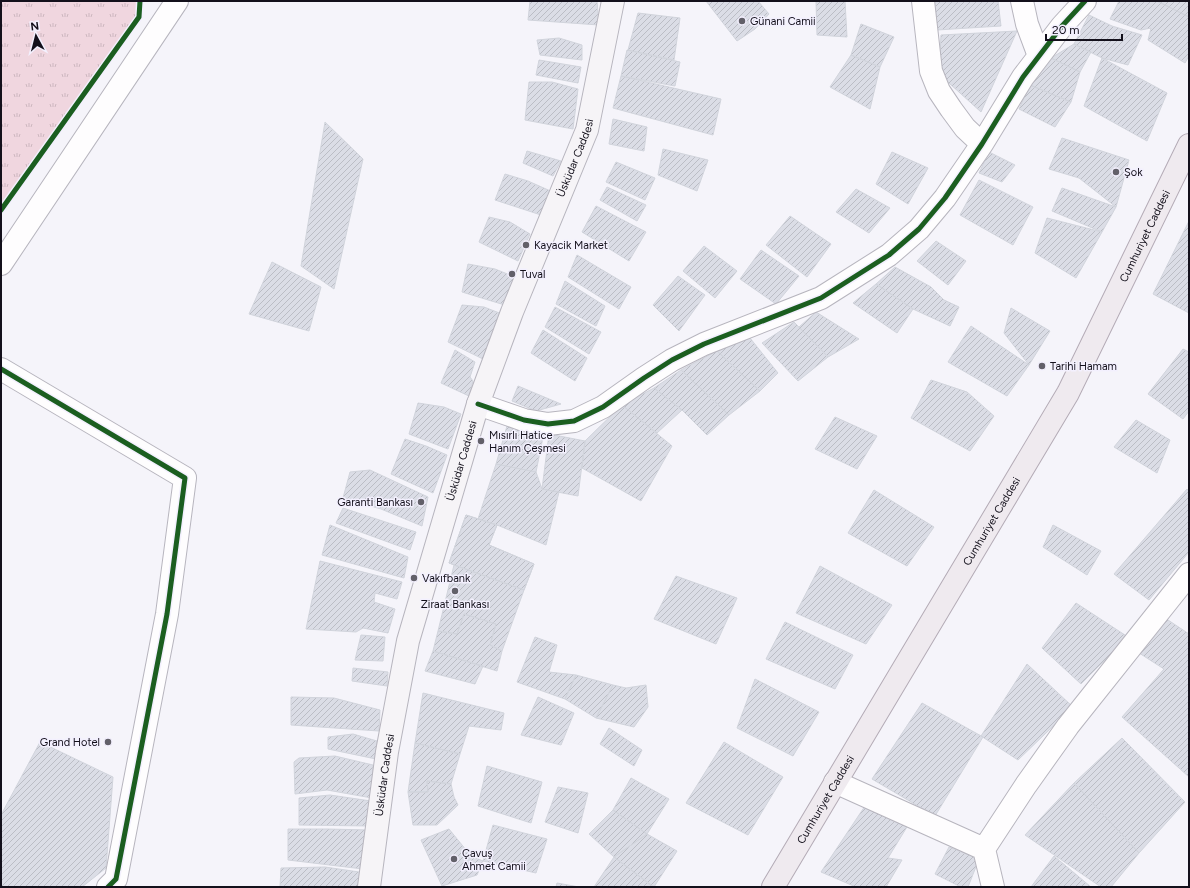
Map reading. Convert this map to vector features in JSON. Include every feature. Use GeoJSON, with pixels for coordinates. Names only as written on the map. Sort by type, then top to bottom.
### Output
{"type":"FeatureCollection","features":[{"type":"Feature","properties":{"kind":"main road","name":"Üsküdar Caddesi"},"geometry":{"type":"LineString","coordinates":[[369,887],[387,752],[408,640],[478,404],[512,312],[587,130],[613,1]]}},
{"type":"Feature","properties":{"kind":"main road","name":"Cumhuriyet Caddesi"},"geometry":{"type":"LineString","coordinates":[[772,887],[1068,393],[1189,145]]}},
{"type":"Feature","properties":{"kind":"street"},"geometry":{"type":"LineString","coordinates":[[1,264],[177,1]]}},
{"type":"Feature","properties":{"kind":"street"},"geometry":{"type":"LineString","coordinates":[[923,1],[931,71],[939,91],[965,128],[982,144]]}},
{"type":"Feature","properties":{"kind":"street"},"geometry":{"type":"LineString","coordinates":[[1022,1],[1027,24],[1039,56]]}},
{"type":"Feature","properties":{"kind":"street"},"geometry":{"type":"LineString","coordinates":[[478,404],[524,420],[548,424],[574,421],[603,407],[672,360],[704,344],[821,298],[889,255],[919,229],[945,198],[982,144],[1023,77],[1062,26],[1085,1]]}},
{"type":"Feature","properties":{"kind":"street"},"geometry":{"type":"LineString","coordinates":[[1,369],[184,478],[167,614],[116,879],[108,887]]}},
{"type":"Feature","properties":{"kind":"street"},"geometry":{"type":"LineString","coordinates":[[993,887],[984,850],[1026,785],[1068,726],[1189,574]]}},
{"type":"Feature","properties":{"kind":"street"},"geometry":{"type":"LineString","coordinates":[[835,782],[984,850]]}},
{"type":"Feature","properties":{"kind":"green space"},"geometry":{"type":"Polygon","coordinates":[[[1,1],[140,1],[139,17],[1,215],[1,1]]]}},
{"type":"Feature","properties":{"kind":"building"},"geometry":{"type":"Polygon","coordinates":[[[530,1],[597,1],[599,25],[528,20],[530,1]]]}},
{"type":"Feature","properties":{"kind":"building","name":"Günani Camii"},"geometry":{"type":"Polygon","coordinates":[[[706,1],[758,1],[769,14],[755,29],[737,41],[706,1]]]}},
{"type":"Feature","properties":{"kind":"building"},"geometry":{"type":"Polygon","coordinates":[[[816,1],[845,1],[847,37],[817,35],[816,1]]]}},
{"type":"Feature","properties":{"kind":"building"},"geometry":{"type":"Polygon","coordinates":[[[935,1],[998,1],[1001,26],[937,30],[935,1]]]}},
{"type":"Feature","properties":{"kind":"building"},"geometry":{"type":"Polygon","coordinates":[[[1119,1],[1157,1],[1189,17],[1189,56],[1185,63],[1148,40],[1151,28],[1141,30],[1110,19],[1119,1]]]}},
{"type":"Feature","properties":{"kind":"building"},"geometry":{"type":"Polygon","coordinates":[[[1157,1],[1189,1],[1189,17],[1157,1]]]}},
{"type":"Feature","properties":{"kind":"building"},"geometry":{"type":"Polygon","coordinates":[[[638,13],[680,18],[674,60],[628,50],[638,13]]]}},
{"type":"Feature","properties":{"kind":"building"},"geometry":{"type":"Polygon","coordinates":[[[1089,15],[1112,26],[1142,35],[1128,65],[1102,58],[1074,44],[1089,15]]]}},
{"type":"Feature","properties":{"kind":"building"},"geometry":{"type":"Polygon","coordinates":[[[861,24],[894,37],[880,67],[851,55],[861,24]]]}},
{"type":"Feature","properties":{"kind":"building"},"geometry":{"type":"Polygon","coordinates":[[[1017,31],[981,112],[939,74],[941,35],[1017,31]]]}},
{"type":"Feature","properties":{"kind":"building"},"geometry":{"type":"Polygon","coordinates":[[[559,38],[582,45],[582,60],[540,55],[537,40],[559,38]]]}},
{"type":"Feature","properties":{"kind":"building"},"geometry":{"type":"Polygon","coordinates":[[[1074,44],[1091,52],[1080,72],[1051,58],[1074,44]]]}},
{"type":"Feature","properties":{"kind":"building"},"geometry":{"type":"Polygon","coordinates":[[[627,50],[680,62],[675,86],[621,76],[627,50]]]}},
{"type":"Feature","properties":{"kind":"building"},"geometry":{"type":"Polygon","coordinates":[[[851,55],[880,67],[870,109],[830,87],[851,55]]]}},
{"type":"Feature","properties":{"kind":"building"},"geometry":{"type":"Polygon","coordinates":[[[1051,58],[1080,72],[1071,102],[1030,85],[1051,58]]]}},
{"type":"Feature","properties":{"kind":"building"},"geometry":{"type":"Polygon","coordinates":[[[1102,58],[1167,93],[1147,141],[1084,106],[1102,58]]]}},
{"type":"Feature","properties":{"kind":"building"},"geometry":{"type":"Polygon","coordinates":[[[539,60],[581,67],[578,83],[536,75],[539,60]]]}},
{"type":"Feature","properties":{"kind":"building"},"geometry":{"type":"Polygon","coordinates":[[[621,76],[721,99],[713,135],[613,108],[621,76]]]}},
{"type":"Feature","properties":{"kind":"building"},"geometry":{"type":"Polygon","coordinates":[[[529,82],[552,82],[578,89],[573,129],[525,120],[529,82]]]}},
{"type":"Feature","properties":{"kind":"building"},"geometry":{"type":"Polygon","coordinates":[[[1030,85],[1071,102],[1055,127],[1019,109],[1030,85]]]}},
{"type":"Feature","properties":{"kind":"building"},"geometry":{"type":"Polygon","coordinates":[[[613,119],[647,127],[644,151],[609,144],[613,119]]]}},
{"type":"Feature","properties":{"kind":"building"},"geometry":{"type":"Polygon","coordinates":[[[325,122],[363,159],[334,289],[301,266],[325,122]]]}},
{"type":"Feature","properties":{"kind":"building"},"geometry":{"type":"Polygon","coordinates":[[[1062,138],[1129,160],[1116,207],[1079,178],[1049,169],[1062,138]]]}},
{"type":"Feature","properties":{"kind":"building"},"geometry":{"type":"Polygon","coordinates":[[[663,149],[708,160],[697,191],[658,175],[663,149]]]}},
{"type":"Feature","properties":{"kind":"building"},"geometry":{"type":"Polygon","coordinates":[[[527,151],[561,161],[553,176],[523,163],[527,151]]]}},
{"type":"Feature","properties":{"kind":"building"},"geometry":{"type":"Polygon","coordinates":[[[892,152],[928,168],[908,204],[876,184],[892,152]]]}},
{"type":"Feature","properties":{"kind":"building"},"geometry":{"type":"Polygon","coordinates":[[[989,152],[1015,165],[1002,182],[979,173],[989,152]]]}},
{"type":"Feature","properties":{"kind":"building"},"geometry":{"type":"Polygon","coordinates":[[[616,162],[655,178],[645,200],[606,182],[616,162]]]}},
{"type":"Feature","properties":{"kind":"building"},"geometry":{"type":"Polygon","coordinates":[[[505,174],[528,181],[555,193],[544,216],[495,200],[505,174]]]}},
{"type":"Feature","properties":{"kind":"building"},"geometry":{"type":"Polygon","coordinates":[[[979,180],[1033,207],[1013,245],[960,215],[979,180]]]}},
{"type":"Feature","properties":{"kind":"building"},"geometry":{"type":"Polygon","coordinates":[[[607,187],[646,205],[637,221],[600,200],[607,187]]]}},
{"type":"Feature","properties":{"kind":"building"},"geometry":{"type":"Polygon","coordinates":[[[1062,188],[1116,207],[1102,232],[1052,211],[1062,188]]]}},
{"type":"Feature","properties":{"kind":"building"},"geometry":{"type":"Polygon","coordinates":[[[856,189],[890,208],[869,233],[836,212],[856,189]]]}},
{"type":"Feature","properties":{"kind":"building"},"geometry":{"type":"Polygon","coordinates":[[[596,206],[646,232],[629,261],[582,232],[596,206]]]}},
{"type":"Feature","properties":{"kind":"building"},"geometry":{"type":"Polygon","coordinates":[[[790,216],[831,244],[807,277],[766,245],[790,216]]]}},
{"type":"Feature","properties":{"kind":"building"},"geometry":{"type":"Polygon","coordinates":[[[489,217],[510,222],[530,234],[518,261],[479,242],[489,217]]]}},
{"type":"Feature","properties":{"kind":"building"},"geometry":{"type":"Polygon","coordinates":[[[1047,218],[1102,232],[1076,278],[1035,253],[1047,218]]]}},
{"type":"Feature","properties":{"kind":"building"},"geometry":{"type":"Polygon","coordinates":[[[1189,221],[1189,313],[1153,294],[1189,221]]]}},
{"type":"Feature","properties":{"kind":"building"},"geometry":{"type":"Polygon","coordinates":[[[936,241],[966,261],[948,285],[917,261],[936,241]]]}},
{"type":"Feature","properties":{"kind":"building"},"geometry":{"type":"Polygon","coordinates":[[[704,246],[737,271],[715,298],[683,271],[704,246]]]}},
{"type":"Feature","properties":{"kind":"building"},"geometry":{"type":"Polygon","coordinates":[[[761,250],[799,276],[776,304],[740,279],[761,250]]]}},
{"type":"Feature","properties":{"kind":"building"},"geometry":{"type":"Polygon","coordinates":[[[577,255],[631,287],[619,309],[568,277],[577,255]]]}},
{"type":"Feature","properties":{"kind":"building"},"geometry":{"type":"Polygon","coordinates":[[[272,262],[321,287],[309,331],[249,314],[272,262]]]}},
{"type":"Feature","properties":{"kind":"building"},"geometry":{"type":"Polygon","coordinates":[[[468,264],[495,269],[515,277],[508,306],[462,292],[468,264]]]}},
{"type":"Feature","properties":{"kind":"building"},"geometry":{"type":"Polygon","coordinates":[[[895,267],[931,287],[944,300],[959,307],[950,326],[913,309],[876,284],[895,267]]]}},
{"type":"Feature","properties":{"kind":"building"},"geometry":{"type":"Polygon","coordinates":[[[678,276],[705,295],[679,331],[653,305],[678,276]]]}},
{"type":"Feature","properties":{"kind":"building"},"geometry":{"type":"Polygon","coordinates":[[[565,281],[605,306],[596,326],[556,304],[565,281]]]}},
{"type":"Feature","properties":{"kind":"building"},"geometry":{"type":"Polygon","coordinates":[[[876,284],[913,309],[897,333],[853,303],[876,284]]]}},
{"type":"Feature","properties":{"kind":"building"},"geometry":{"type":"Polygon","coordinates":[[[462,305],[484,307],[502,314],[483,359],[448,342],[462,305]]]}},
{"type":"Feature","properties":{"kind":"building"},"geometry":{"type":"Polygon","coordinates":[[[555,307],[601,332],[589,354],[545,327],[555,307]]]}},
{"type":"Feature","properties":{"kind":"building"},"geometry":{"type":"Polygon","coordinates":[[[1011,308],[1050,331],[1029,365],[1004,333],[1011,308]]]}},
{"type":"Feature","properties":{"kind":"building"},"geometry":{"type":"Polygon","coordinates":[[[816,312],[859,339],[828,357],[799,327],[816,312]]]}},
{"type":"Feature","properties":{"kind":"building"},"geometry":{"type":"Polygon","coordinates":[[[794,322],[828,357],[798,381],[762,343],[794,322]]]}},
{"type":"Feature","properties":{"kind":"building"},"geometry":{"type":"Polygon","coordinates":[[[971,326],[1029,365],[1007,396],[948,362],[971,326]]]}},
{"type":"Feature","properties":{"kind":"building"},"geometry":{"type":"Polygon","coordinates":[[[543,330],[587,358],[575,381],[531,353],[543,330]]]}},
{"type":"Feature","properties":{"kind":"building"},"geometry":{"type":"Polygon","coordinates":[[[750,338],[778,373],[760,391],[717,351],[750,338]]]}},
{"type":"Feature","properties":{"kind":"building"},"geometry":{"type":"Polygon","coordinates":[[[1183,349],[1189,352],[1189,411],[1183,419],[1148,394],[1183,349]]]}},
{"type":"Feature","properties":{"kind":"building"},"geometry":{"type":"Polygon","coordinates":[[[455,350],[475,362],[470,377],[473,381],[469,396],[441,383],[455,350]]]}},
{"type":"Feature","properties":{"kind":"building"},"geometry":{"type":"Polygon","coordinates":[[[717,351],[760,391],[729,415],[681,370],[717,351]]]}},
{"type":"Feature","properties":{"kind":"building"},"geometry":{"type":"Polygon","coordinates":[[[681,370],[729,415],[707,435],[682,410],[654,388],[681,370]]]}},
{"type":"Feature","properties":{"kind":"building"},"geometry":{"type":"Polygon","coordinates":[[[931,380],[967,392],[994,416],[970,451],[911,418],[931,380]]]}},
{"type":"Feature","properties":{"kind":"building"},"geometry":{"type":"Polygon","coordinates":[[[518,386],[561,404],[536,411],[512,401],[518,386]]]}},
{"type":"Feature","properties":{"kind":"building"},"geometry":{"type":"Polygon","coordinates":[[[654,388],[682,410],[657,433],[622,405],[654,388]]]}},
{"type":"Feature","properties":{"kind":"building"},"geometry":{"type":"Polygon","coordinates":[[[418,403],[444,407],[461,414],[448,449],[409,434],[418,403]]]}},
{"type":"Feature","properties":{"kind":"building"},"geometry":{"type":"Polygon","coordinates":[[[622,405],[672,446],[641,501],[582,468],[585,441],[622,405]]]}},
{"type":"Feature","properties":{"kind":"building"},"geometry":{"type":"Polygon","coordinates":[[[835,417],[877,436],[857,469],[815,449],[835,417]]]}},
{"type":"Feature","properties":{"kind":"building"},"geometry":{"type":"Polygon","coordinates":[[[1136,420],[1170,440],[1157,473],[1114,447],[1136,420]]]}},
{"type":"Feature","properties":{"kind":"building"},"geometry":{"type":"Polygon","coordinates":[[[507,426],[544,432],[536,472],[496,464],[507,426]]]}},
{"type":"Feature","properties":{"kind":"building"},"geometry":{"type":"Polygon","coordinates":[[[549,434],[585,441],[578,496],[542,489],[549,434]]]}},
{"type":"Feature","properties":{"kind":"building"},"geometry":{"type":"Polygon","coordinates":[[[405,439],[447,455],[433,493],[391,474],[405,439]]]}},
{"type":"Feature","properties":{"kind":"building"},"geometry":{"type":"Polygon","coordinates":[[[496,464],[536,472],[542,489],[559,492],[546,545],[478,519],[496,464]]]}},
{"type":"Feature","properties":{"kind":"building"},"geometry":{"type":"Polygon","coordinates":[[[370,470],[428,497],[422,526],[381,509],[343,498],[350,472],[370,470]]]}},
{"type":"Feature","properties":{"kind":"building"},"geometry":{"type":"Polygon","coordinates":[[[1187,489],[1189,491],[1189,552],[1149,600],[1114,574],[1187,489]]]}},
{"type":"Feature","properties":{"kind":"building"},"geometry":{"type":"Polygon","coordinates":[[[874,490],[934,527],[907,566],[848,533],[874,490]]]}},
{"type":"Feature","properties":{"kind":"building"},"geometry":{"type":"Polygon","coordinates":[[[343,508],[416,532],[410,550],[336,523],[343,508]]]}},
{"type":"Feature","properties":{"kind":"building"},"geometry":{"type":"Polygon","coordinates":[[[466,515],[497,525],[489,545],[534,564],[524,590],[449,563],[466,515]]]}},
{"type":"Feature","properties":{"kind":"building"},"geometry":{"type":"Polygon","coordinates":[[[466,515],[497,525],[489,545],[534,564],[524,590],[449,563],[466,515]]]}},
{"type":"Feature","properties":{"kind":"building"},"geometry":{"type":"Polygon","coordinates":[[[330,525],[408,557],[404,578],[322,555],[330,525]]]}},
{"type":"Feature","properties":{"kind":"building"},"geometry":{"type":"Polygon","coordinates":[[[1053,525],[1101,551],[1087,575],[1043,547],[1053,525]]]}},
{"type":"Feature","properties":{"kind":"building"},"geometry":{"type":"Polygon","coordinates":[[[320,561],[402,582],[397,599],[375,593],[374,602],[395,609],[388,633],[363,628],[356,632],[306,629],[320,561]]]}},
{"type":"Feature","properties":{"kind":"building"},"geometry":{"type":"Polygon","coordinates":[[[454,565],[524,590],[502,651],[490,645],[496,624],[464,614],[457,634],[438,631],[454,565]]]}},
{"type":"Feature","properties":{"kind":"building"},"geometry":{"type":"Polygon","coordinates":[[[820,566],[892,605],[866,644],[796,613],[820,566]]]}},
{"type":"Feature","properties":{"kind":"building"},"geometry":{"type":"Polygon","coordinates":[[[676,576],[737,598],[716,644],[654,619],[676,576]]]}},
{"type":"Feature","properties":{"kind":"building"},"geometry":{"type":"Polygon","coordinates":[[[1076,603],[1128,637],[1081,684],[1042,648],[1076,603]]]}},
{"type":"Feature","properties":{"kind":"building"},"geometry":{"type":"Polygon","coordinates":[[[464,614],[496,624],[490,645],[502,651],[497,671],[433,651],[438,631],[457,634],[464,614]]]}},
{"type":"Feature","properties":{"kind":"building"},"geometry":{"type":"Polygon","coordinates":[[[1162,616],[1189,634],[1189,777],[1122,717],[1164,669],[1136,651],[1162,616]]]}},
{"type":"Feature","properties":{"kind":"building"},"geometry":{"type":"Polygon","coordinates":[[[785,622],[853,655],[835,689],[766,659],[785,622]]]}},
{"type":"Feature","properties":{"kind":"building"},"geometry":{"type":"Polygon","coordinates":[[[361,635],[385,637],[383,661],[355,660],[361,635]]]}},
{"type":"Feature","properties":{"kind":"building"},"geometry":{"type":"Polygon","coordinates":[[[535,637],[557,645],[549,672],[576,675],[565,699],[517,682],[535,637]]]}},
{"type":"Feature","properties":{"kind":"building"},"geometry":{"type":"Polygon","coordinates":[[[433,651],[483,666],[475,684],[425,671],[433,651]]]}},
{"type":"Feature","properties":{"kind":"building"},"geometry":{"type":"Polygon","coordinates":[[[1027,664],[1073,707],[1018,760],[981,736],[1027,664]]]}},
{"type":"Feature","properties":{"kind":"building"},"geometry":{"type":"Polygon","coordinates":[[[353,668],[388,672],[387,686],[352,681],[353,668]]]}},
{"type":"Feature","properties":{"kind":"building"},"geometry":{"type":"Polygon","coordinates":[[[576,675],[613,685],[596,718],[565,699],[576,675]]]}},
{"type":"Feature","properties":{"kind":"building"},"geometry":{"type":"Polygon","coordinates":[[[755,679],[819,712],[793,756],[737,728],[755,679]]]}},
{"type":"Feature","properties":{"kind":"building"},"geometry":{"type":"Polygon","coordinates":[[[613,685],[626,688],[646,685],[648,707],[634,727],[596,718],[613,685]]]}},
{"type":"Feature","properties":{"kind":"building"},"geometry":{"type":"Polygon","coordinates":[[[423,693],[504,713],[501,730],[469,726],[460,754],[415,743],[423,693]]]}},
{"type":"Feature","properties":{"kind":"building"},"geometry":{"type":"Polygon","coordinates":[[[291,697],[334,698],[380,710],[379,731],[291,725],[291,697]]]}},
{"type":"Feature","properties":{"kind":"building"},"geometry":{"type":"Polygon","coordinates":[[[538,697],[574,713],[561,745],[521,735],[538,697]]]}},
{"type":"Feature","properties":{"kind":"building"},"geometry":{"type":"Polygon","coordinates":[[[922,703],[983,737],[935,816],[872,779],[922,703]]]}},
{"type":"Feature","properties":{"kind":"building"},"geometry":{"type":"Polygon","coordinates":[[[609,728],[642,750],[634,766],[600,744],[609,728]]]}},
{"type":"Feature","properties":{"kind":"building"},"geometry":{"type":"Polygon","coordinates":[[[353,734],[377,741],[376,759],[328,749],[328,737],[353,734]]]}},
{"type":"Feature","properties":{"kind":"building"},"geometry":{"type":"Polygon","coordinates":[[[1122,738],[1185,802],[1139,853],[1074,783],[1122,738]]]}},
{"type":"Feature","properties":{"kind":"building"},"geometry":{"type":"Polygon","coordinates":[[[40,742],[113,777],[106,868],[82,887],[1,887],[1,815],[40,742]]]}},
{"type":"Feature","properties":{"kind":"building"},"geometry":{"type":"Polygon","coordinates":[[[724,742],[783,777],[748,835],[686,803],[724,742]]]}},
{"type":"Feature","properties":{"kind":"building"},"geometry":{"type":"Polygon","coordinates":[[[415,743],[460,754],[451,784],[427,781],[428,792],[408,792],[415,743]]]}},
{"type":"Feature","properties":{"kind":"building"},"geometry":{"type":"Polygon","coordinates":[[[335,756],[373,765],[372,798],[327,790],[295,794],[294,762],[299,758],[335,756]]]}},
{"type":"Feature","properties":{"kind":"building"},"geometry":{"type":"Polygon","coordinates":[[[487,766],[542,782],[531,823],[478,806],[487,766]]]}},
{"type":"Feature","properties":{"kind":"building"},"geometry":{"type":"Polygon","coordinates":[[[631,778],[669,799],[647,834],[613,810],[631,778]]]}},
{"type":"Feature","properties":{"kind":"building"},"geometry":{"type":"Polygon","coordinates":[[[427,781],[451,784],[454,797],[458,805],[437,825],[413,825],[408,792],[428,792],[427,781]]]}},
{"type":"Feature","properties":{"kind":"building"},"geometry":{"type":"Polygon","coordinates":[[[1074,783],[1139,853],[1111,887],[1101,887],[1025,835],[1074,783]]]}},
{"type":"Feature","properties":{"kind":"building"},"geometry":{"type":"Polygon","coordinates":[[[558,787],[588,793],[578,833],[545,822],[558,787]]]}},
{"type":"Feature","properties":{"kind":"building"},"geometry":{"type":"Polygon","coordinates":[[[330,795],[371,801],[370,826],[299,825],[299,798],[330,795]]]}},
{"type":"Feature","properties":{"kind":"building"},"geometry":{"type":"Polygon","coordinates":[[[869,800],[910,822],[888,858],[902,860],[886,887],[856,887],[821,872],[869,800]]]}},
{"type":"Feature","properties":{"kind":"building"},"geometry":{"type":"Polygon","coordinates":[[[613,810],[647,834],[614,857],[589,834],[613,810]]]}},
{"type":"Feature","properties":{"kind":"building"},"geometry":{"type":"Polygon","coordinates":[[[493,825],[547,839],[536,873],[483,861],[493,825]]]}},
{"type":"Feature","properties":{"kind":"building"},"geometry":{"type":"Polygon","coordinates":[[[288,829],[369,830],[363,869],[288,860],[288,829]]]}},
{"type":"Feature","properties":{"kind":"building","name":"Çavuş Ahmet Camii"},"geometry":{"type":"Polygon","coordinates":[[[449,829],[471,856],[483,861],[477,875],[442,886],[421,840],[449,829]]]}},
{"type":"Feature","properties":{"kind":"building"},"geometry":{"type":"Polygon","coordinates":[[[647,834],[677,851],[654,887],[614,857],[647,834]]]}},
{"type":"Feature","properties":{"kind":"building"},"geometry":{"type":"Polygon","coordinates":[[[949,847],[979,859],[968,887],[961,887],[935,874],[949,847]]]}},
{"type":"Feature","properties":{"kind":"building"},"geometry":{"type":"Polygon","coordinates":[[[1054,856],[1091,887],[1031,887],[1054,856]]]}},
{"type":"Feature","properties":{"kind":"building"},"geometry":{"type":"Polygon","coordinates":[[[614,857],[653,887],[594,887],[614,857]]]}},
{"type":"Feature","properties":{"kind":"building"},"geometry":{"type":"Polygon","coordinates":[[[325,867],[366,873],[364,887],[280,887],[281,868],[325,867]]]}},
{"type":"Feature","properties":{"kind":"building"},"geometry":{"type":"Polygon","coordinates":[[[557,883],[579,887],[556,887],[557,883]]]}},
{"type":"Feature","properties":{"kind":"cycle path"},"geometry":{"type":"LineString","coordinates":[[1,210],[139,17],[140,1]]}},
{"type":"Feature","properties":{"kind":"cycle path"},"geometry":{"type":"LineString","coordinates":[[478,404],[524,420],[548,424],[574,421],[603,407],[672,360],[704,344],[821,298],[889,255],[919,229],[945,198],[982,144],[1023,77],[1062,26],[1085,1]]}},
{"type":"Feature","properties":{"kind":"cycle path"},"geometry":{"type":"LineString","coordinates":[[1,369],[185,478],[167,614],[116,879],[108,887]]}},
{"type":"Feature","properties":{"kind":"place","name":"Günani Camii"},"geometry":{"type":"Point","coordinates":[742,21]}},
{"type":"Feature","properties":{"kind":"place","name":"Şok"},"geometry":{"type":"Point","coordinates":[1116,172]}},
{"type":"Feature","properties":{"kind":"place","name":"Kayacik Market"},"geometry":{"type":"Point","coordinates":[526,245]}},
{"type":"Feature","properties":{"kind":"place","name":"Tuval"},"geometry":{"type":"Point","coordinates":[512,274]}},
{"type":"Feature","properties":{"kind":"place","name":"Tarihi Hamam"},"geometry":{"type":"Point","coordinates":[1042,366]}},
{"type":"Feature","properties":{"kind":"place","name":"Mısırlı Hatice Hanım Çeşmesi"},"geometry":{"type":"Point","coordinates":[481,441]}},
{"type":"Feature","properties":{"kind":"place","name":"Garanti Bankası"},"geometry":{"type":"Point","coordinates":[421,502]}},
{"type":"Feature","properties":{"kind":"place","name":"Vakıfbank"},"geometry":{"type":"Point","coordinates":[414,578]}},
{"type":"Feature","properties":{"kind":"place","name":"Ziraat Bankası"},"geometry":{"type":"Point","coordinates":[455,591]}},
{"type":"Feature","properties":{"kind":"place","name":"Grand Hotel"},"geometry":{"type":"Point","coordinates":[108,742]}},
{"type":"Feature","properties":{"kind":"place","name":"Çavuş Ahmet Camii"},"geometry":{"type":"Point","coordinates":[454,859]}}]}
